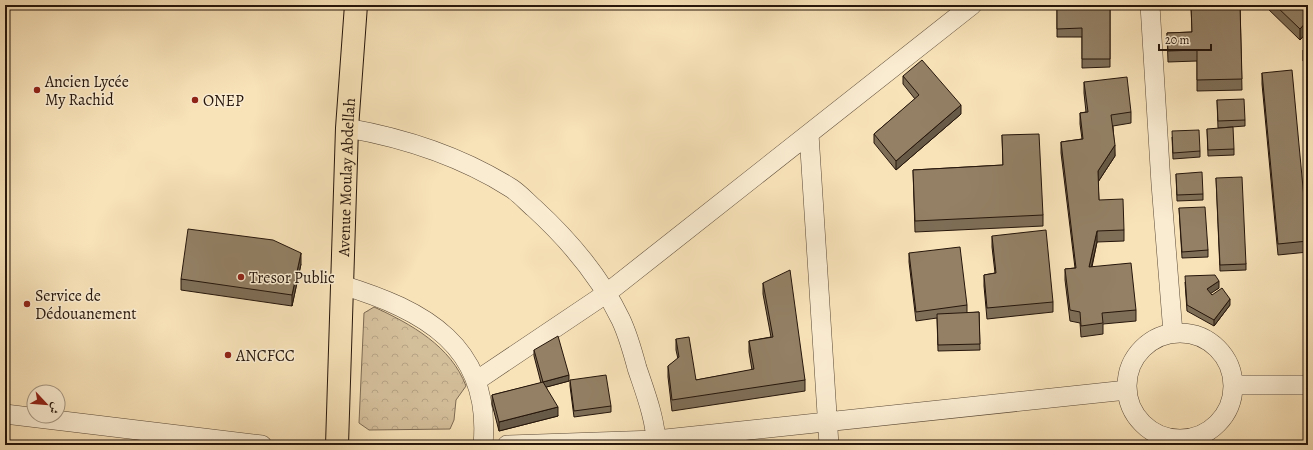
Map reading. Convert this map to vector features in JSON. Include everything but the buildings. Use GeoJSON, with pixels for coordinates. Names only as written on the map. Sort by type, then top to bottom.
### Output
{"type":"FeatureCollection","features":[{"type":"Feature","properties":{"kind":"main road","name":"Avenue Moulay Abdellah"},"geometry":{"type":"LineString","coordinates":[[337,445],[347,128],[356,5]]}},
{"type":"Feature","properties":{"kind":"street"},"geometry":{"type":"LineString","coordinates":[[476,381],[607,293],[972,5]]}},
{"type":"Feature","properties":{"kind":"street"},"geometry":{"type":"LineString","coordinates":[[1150,5],[1161,184],[1174,333]]}},
{"type":"Feature","properties":{"kind":"street"},"geometry":{"type":"LineString","coordinates":[[347,128],[374,132],[417,144],[467,165],[512,189],[548,221],[583,258],[607,293],[622,321],[647,399],[656,442]]}},
{"type":"Feature","properties":{"kind":"street"},"geometry":{"type":"LineString","coordinates":[[809,134],[829,445]]}},
{"type":"Feature","properties":{"kind":"street"},"geometry":{"type":"LineString","coordinates":[[342,285],[391,301],[424,318],[453,344],[466,360],[476,381],[482,408],[484,431],[483,445]]}},
{"type":"Feature","properties":{"kind":"street"},"geometry":{"type":"LineString","coordinates":[[1174,333],[1196,335],[1215,346],[1228,363],[1233,385],[1229,407],[1220,421],[1208,432],[1187,442],[1158,435],[1146,428],[1136,417],[1130,404],[1127,390],[1127,379],[1136,357],[1152,341],[1174,333]]}},
{"type":"Feature","properties":{"kind":"street"},"geometry":{"type":"LineString","coordinates":[[1233,385],[1308,385]]}},
{"type":"Feature","properties":{"kind":"street"},"geometry":{"type":"LineString","coordinates":[[507,445],[656,442],[1127,390]]}},
{"type":"Feature","properties":{"kind":"street"},"geometry":{"type":"LineString","coordinates":[[5,414],[262,445]]}},
{"type":"Feature","properties":{"kind":"green space"},"geometry":{"type":"Polygon","coordinates":[[[374,307],[402,321],[428,338],[440,348],[459,372],[466,386],[456,400],[454,420],[450,429],[369,430],[359,423],[364,313],[374,307]]]}},
{"type":"Feature","properties":{"kind":"place","name":"Ancien Lycée My Rachid"},"geometry":{"type":"Point","coordinates":[37,90]}},
{"type":"Feature","properties":{"kind":"place","name":"ONEP"},"geometry":{"type":"Point","coordinates":[195,100]}},
{"type":"Feature","properties":{"kind":"place","name":"Tresor Public"},"geometry":{"type":"Point","coordinates":[241,277]}},
{"type":"Feature","properties":{"kind":"place","name":"Service de Dédouanement"},"geometry":{"type":"Point","coordinates":[27,304]}},
{"type":"Feature","properties":{"kind":"place","name":"ANCFCC"},"geometry":{"type":"Point","coordinates":[228,355]}}]}
